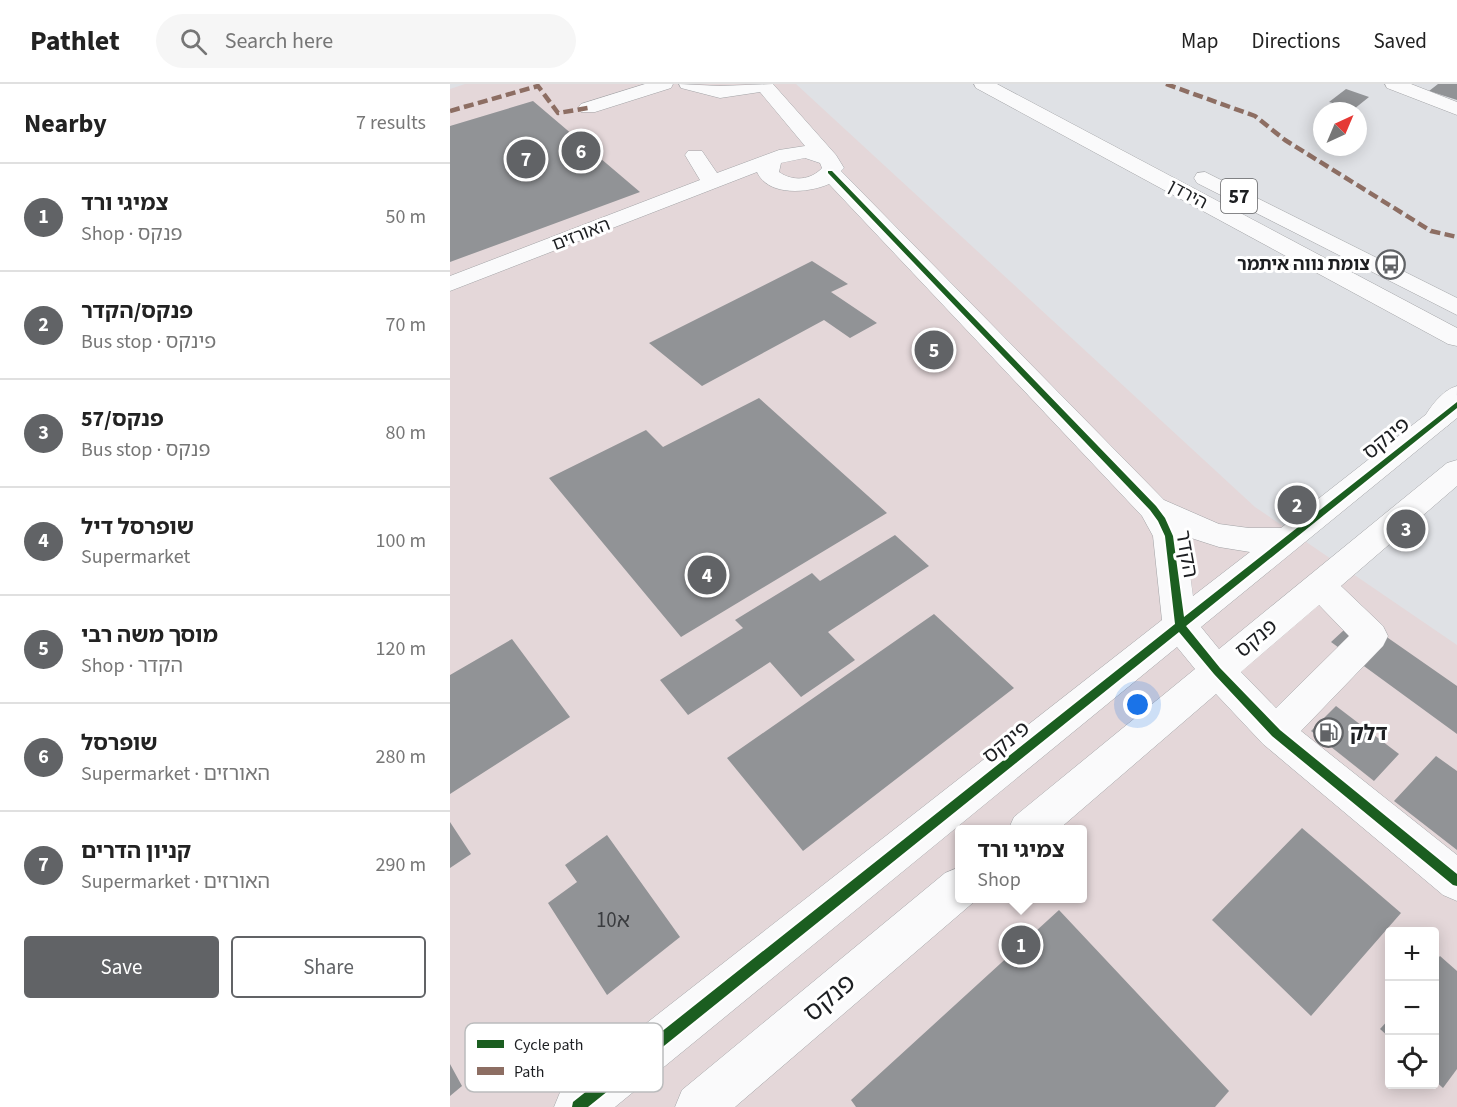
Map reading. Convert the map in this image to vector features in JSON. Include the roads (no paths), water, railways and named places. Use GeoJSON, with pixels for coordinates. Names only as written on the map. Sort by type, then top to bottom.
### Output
{"type":"FeatureCollection","features":[{"type":"Feature","properties":{"kind":"main road"},"geometry":{"type":"LineString","coordinates":[[588,108],[663,84]]}},
{"type":"Feature","properties":{"kind":"main road"},"geometry":{"type":"LineString","coordinates":[[688,84],[720,92],[764,85]]}},
{"type":"Feature","properties":{"kind":"main road","name":"הירדן"},"geometry":{"type":"LineString","coordinates":[[983,84],[1457,338]]}},
{"type":"Feature","properties":{"kind":"main road","name":"הירדן"},"geometry":{"type":"LineString","coordinates":[[1021,84],[1170,160]]}},
{"type":"Feature","properties":{"kind":"main road"},"geometry":{"type":"LineString","coordinates":[[1394,84],[1457,109]]}},
{"type":"Feature","properties":{"kind":"main road","name":"הקדר"},"geometry":{"type":"LineString","coordinates":[[764,85],[802,128],[827,164],[1153,508],[1162,520],[1168,536],[1180,626]]}},
{"type":"Feature","properties":{"kind":"main road"},"geometry":{"type":"LineString","coordinates":[[776,164],[802,128]]}},
{"type":"Feature","properties":{"kind":"main road"},"geometry":{"type":"LineString","coordinates":[[806,152],[827,164],[807,184],[785,184],[776,164],[806,152]]}},
{"type":"Feature","properties":{"kind":"main road"},"geometry":{"type":"LineString","coordinates":[[695,155],[713,184]]}},
{"type":"Feature","properties":{"kind":"main road","name":"האורזים"},"geometry":{"type":"LineString","coordinates":[[450,284],[713,184],[776,164]]}},
{"type":"Feature","properties":{"kind":"main road","name":"הירדן"},"geometry":{"type":"LineString","coordinates":[[1191,171],[1457,308]]}},
{"type":"Feature","properties":{"kind":"main road"},"geometry":{"type":"LineString","coordinates":[[1380,298],[1431,331],[1457,357]]}},
{"type":"Feature","properties":{"kind":"main road","name":"פינקס"},"geometry":{"type":"LineString","coordinates":[[663,1039],[1289,539],[1450,406]]}},
{"type":"Feature","properties":{"kind":"main road","name":"פנקס"},"geometry":{"type":"LineString","coordinates":[[1034,825],[1457,470]]}},
{"type":"Feature","properties":{"kind":"main road"},"geometry":{"type":"LineString","coordinates":[[1153,508],[1193,528],[1222,538],[1248,541],[1289,539]]}},
{"type":"Feature","properties":{"kind":"main road"},"geometry":{"type":"LineString","coordinates":[[1276,733],[1371,636],[1319,585]]}},
{"type":"Feature","properties":{"kind":"main road"},"geometry":{"type":"LineString","coordinates":[[1180,626],[1217,671],[1276,733],[1457,881]]}},
{"type":"Feature","properties":{"kind":"main road","name":"פנקס"},"geometry":{"type":"LineString","coordinates":[[699,1107],[955,891]]}},
{"type":"Feature","properties":{"kind":"main road","name":"פינקס"},"geometry":{"type":"LineString","coordinates":[[578,1107],[597,1092]]}},
{"type":"Feature","properties":{"kind":"place","name":"שופרסל"},"geometry":{"type":"Point","coordinates":[581,151]}},
{"type":"Feature","properties":{"kind":"place","name":"קניון הדרים"},"geometry":{"type":"Point","coordinates":[526,159]}},
{"type":"Feature","properties":{"kind":"place","name":"צומת נווה איתמר"},"geometry":{"type":"Point","coordinates":[1391,264]}},
{"type":"Feature","properties":{"kind":"place","name":"מוסך משה רבי"},"geometry":{"type":"Point","coordinates":[934,350]}},
{"type":"Feature","properties":{"kind":"place","name":"פנקס/הקדר"},"geometry":{"type":"Point","coordinates":[1297,505]}},
{"type":"Feature","properties":{"kind":"place","name":"פנקס/57"},"geometry":{"type":"Point","coordinates":[1406,529]}},
{"type":"Feature","properties":{"kind":"place","name":"שופרסל דיל"},"geometry":{"type":"Point","coordinates":[707,575]}},
{"type":"Feature","properties":{"kind":"place","name":"דלק"},"geometry":{"type":"Point","coordinates":[1329,733]}},
{"type":"Feature","properties":{"kind":"place","name":"צמיגי ורד"},"geometry":{"type":"Point","coordinates":[1021,945]}}]}
